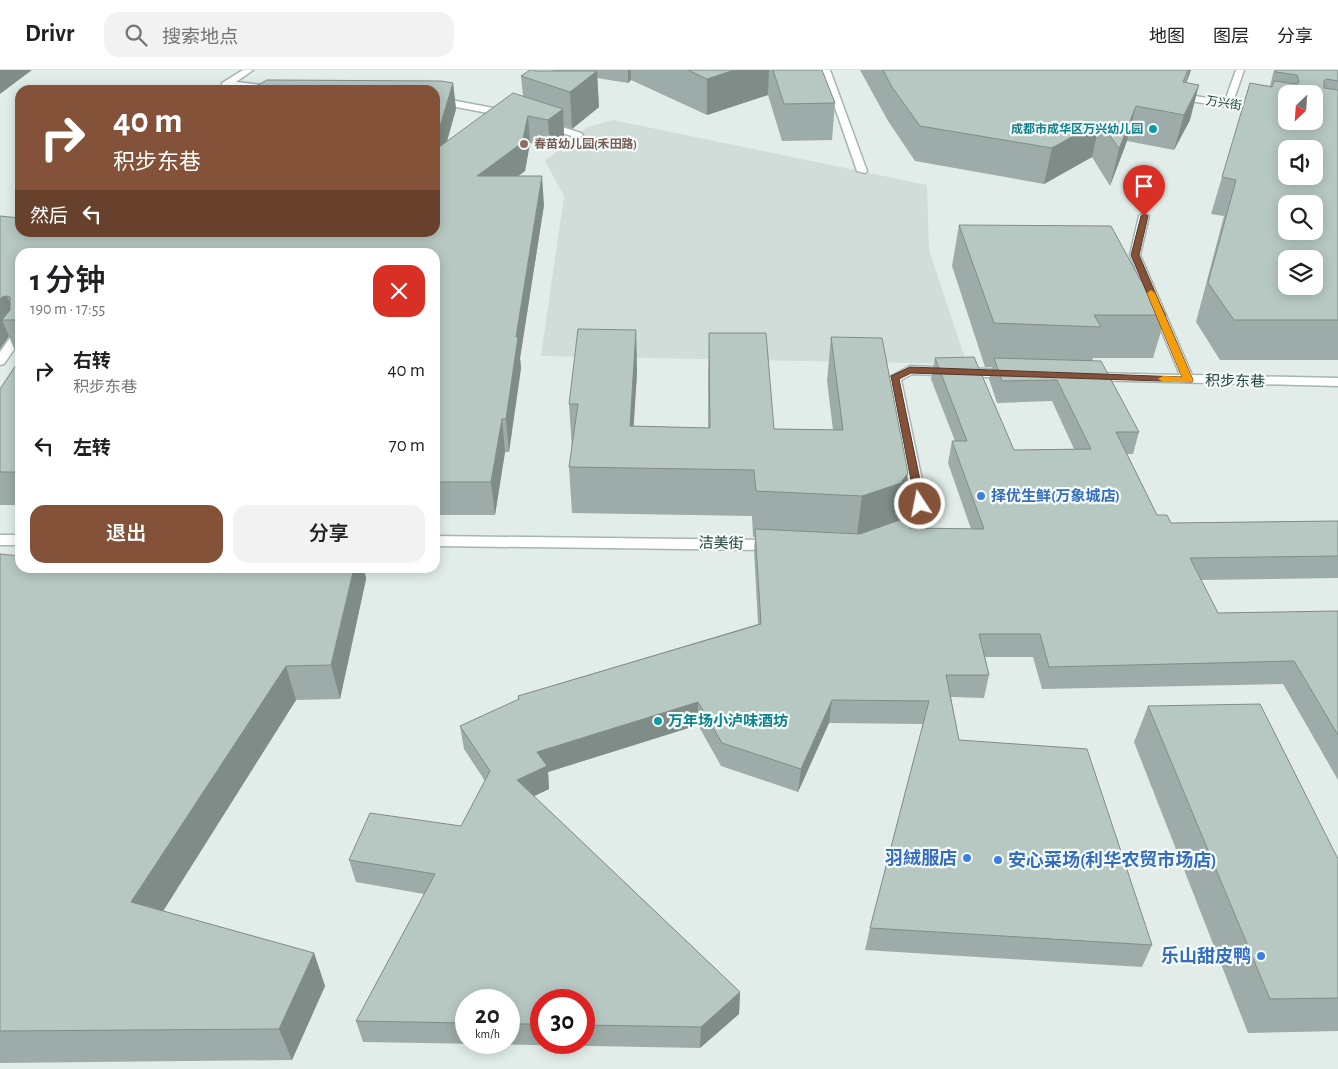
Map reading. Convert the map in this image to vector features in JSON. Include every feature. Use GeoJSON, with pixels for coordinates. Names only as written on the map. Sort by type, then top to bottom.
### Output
{"type":"FeatureCollection","features":[{"type":"Feature","properties":{"kind":"street"},"geometry":{"type":"LineString","coordinates":[[228,83],[249,70]]}},
{"type":"Feature","properties":{"kind":"street"},"geometry":{"type":"LineString","coordinates":[[826,70],[862,171]]}},
{"type":"Feature","properties":{"kind":"street"},"geometry":{"type":"LineString","coordinates":[[1228,104],[1240,70]]}},
{"type":"Feature","properties":{"kind":"street"},"geometry":{"type":"LineString","coordinates":[[228,83],[243,85]]}},
{"type":"Feature","properties":{"kind":"street","name":"万兴街"},"geometry":{"type":"LineString","coordinates":[[1170,95],[1278,112]]}},
{"type":"Feature","properties":{"kind":"street"},"geometry":{"type":"LineString","coordinates":[[440,101],[519,116]]}},
{"type":"Feature","properties":{"kind":"street"},"geometry":{"type":"LineString","coordinates":[[536,121],[578,135]]}},
{"type":"Feature","properties":{"kind":"street"},"geometry":{"type":"LineString","coordinates":[[1144,216],[1135,255],[1188,380]]}},
{"type":"Feature","properties":{"kind":"street"},"geometry":{"type":"LineString","coordinates":[[0,361],[15,339]]}},
{"type":"Feature","properties":{"kind":"street"},"geometry":{"type":"LineString","coordinates":[[883,540],[900,534],[920,504],[894,378],[910,370],[1019,374]]}},
{"type":"Feature","properties":{"kind":"street","name":"积步东巷"},"geometry":{"type":"LineString","coordinates":[[1079,376],[1338,382]]}},
{"type":"Feature","properties":{"kind":"street"},"geometry":{"type":"LineString","coordinates":[[0,540],[15,540]]}},
{"type":"Feature","properties":{"kind":"street","name":"洁美街"},"geometry":{"type":"LineString","coordinates":[[440,541],[791,545]]}},
{"type":"Feature","properties":{"kind":"shaded area"},"geometry":{"type":"Polygon","coordinates":[[[613,120],[927,185],[929,250],[967,364],[541,356],[564,196],[545,161],[588,127],[613,120]]]}},
{"type":"Feature","properties":{"kind":"building"},"geometry":{"type":"Polygon","coordinates":[[[530,70],[597,71],[570,92],[521,76],[530,70]]]}},
{"type":"Feature","properties":{"kind":"building"},"geometry":{"type":"Polygon","coordinates":[[[688,70],[734,70],[707,79],[688,70]]]}},
{"type":"Feature","properties":{"kind":"building"},"geometry":{"type":"Polygon","coordinates":[[[773,70],[822,70],[835,103],[784,104],[773,70]]]}},
{"type":"Feature","properties":{"kind":"building"},"geometry":{"type":"Polygon","coordinates":[[[883,70],[1188,70],[1183,82],[1199,85],[1184,115],[1136,106],[1119,149],[1100,121],[1052,148],[920,126],[892,87],[883,70]]]}},
{"type":"Feature","properties":{"kind":"building"},"geometry":{"type":"Polygon","coordinates":[[[1276,70],[1338,70],[1338,81],[1326,79],[1324,81],[1324,88],[1338,90],[1338,320],[1234,320],[1208,283],[1236,180],[1222,177],[1250,83],[1272,87],[1274,81],[1297,84],[1299,82],[1297,75],[1276,72],[1276,70]]]}},
{"type":"Feature","properties":{"kind":"building"},"geometry":{"type":"Polygon","coordinates":[[[267,80],[441,81],[453,83],[440,126],[440,85],[258,85],[267,80]]]}},
{"type":"Feature","properties":{"kind":"building"},"geometry":{"type":"Polygon","coordinates":[[[513,93],[563,109],[548,120],[528,116],[522,143],[477,176],[542,176],[516,337],[518,337],[506,419],[502,419],[491,482],[440,482],[440,248],[15,248],[15,320],[2,320],[10,310],[10,297],[2,297],[0,300],[0,216],[15,218],[15,237],[440,237],[440,146],[513,93]]]}},
{"type":"Feature","properties":{"kind":"building"},"geometry":{"type":"Polygon","coordinates":[[[959,225],[1111,226],[1141,281],[1147,281],[1166,315],[1094,315],[1101,327],[994,323],[959,225]]]}},
{"type":"Feature","properties":{"kind":"building"},"geometry":{"type":"Polygon","coordinates":[[[578,329],[636,330],[630,426],[710,428],[709,333],[766,333],[774,429],[843,430],[831,337],[882,338],[908,473],[901,483],[862,496],[756,491],[754,470],[569,467],[578,404],[569,404],[578,329]]]}},
{"type":"Feature","properties":{"kind":"building"},"geometry":{"type":"Polygon","coordinates":[[[974,357],[1014,450],[1091,449],[1057,380],[1002,381],[994,358],[1101,361],[1139,432],[1116,432],[1157,515],[1167,515],[1171,523],[1338,521],[1338,556],[1190,558],[1218,613],[1338,611],[1338,735],[1294,661],[1049,667],[1040,634],[979,634],[989,675],[946,675],[959,740],[1087,749],[1152,945],[870,928],[929,701],[832,700],[801,769],[722,743],[698,702],[537,752],[547,766],[517,780],[740,992],[701,1027],[595,1025],[595,989],[530,989],[530,1024],[520,1024],[520,989],[455,989],[455,1023],[356,1021],[435,874],[349,860],[370,813],[461,826],[490,771],[460,726],[519,699],[518,696],[761,624],[755,529],[860,534],[908,517],[910,528],[984,529],[952,441],[967,441],[935,358],[974,357]]]}},
{"type":"Feature","properties":{"kind":"building"},"geometry":{"type":"Polygon","coordinates":[[[15,366],[15,472],[0,472],[0,389],[15,366]]]}},
{"type":"Feature","properties":{"kind":"building"},"geometry":{"type":"Polygon","coordinates":[[[0,554],[15,556],[15,573],[353,573],[331,665],[286,666],[131,902],[314,953],[279,1029],[0,1031],[0,554]]]}},
{"type":"Feature","properties":{"kind":"building"},"geometry":{"type":"Polygon","coordinates":[[[1260,704],[1338,859],[1338,998],[1270,999],[1148,706],[1260,704]]]}},
{"type":"Feature","properties":{"kind":"slow traffic"},"geometry":{"type":"LineString","coordinates":[[1151,293],[1188,380],[1163,379]]}},
{"type":"Feature","properties":{"kind":"place","name":"成都市成华区万兴幼儿园"},"geometry":{"type":"Point","coordinates":[1153,129]}},
{"type":"Feature","properties":{"kind":"place","name":"春苗幼儿园(禾田路)"},"geometry":{"type":"Point","coordinates":[524,144]}},
{"type":"Feature","properties":{"kind":"place","name":"择优生鲜(万象城店)"},"geometry":{"type":"Point","coordinates":[981,496]}},
{"type":"Feature","properties":{"kind":"place","name":"万年场小泸味酒坊"},"geometry":{"type":"Point","coordinates":[658,721]}},
{"type":"Feature","properties":{"kind":"place","name":"羽絨服店"},"geometry":{"type":"Point","coordinates":[967,858]}},
{"type":"Feature","properties":{"kind":"place","name":"安心菜场(利华农贸市场店)"},"geometry":{"type":"Point","coordinates":[998,860]}},
{"type":"Feature","properties":{"kind":"place","name":"乐山甜皮鸭"},"geometry":{"type":"Point","coordinates":[1261,956]}},
{"type":"Feature","properties":{"kind":"route"},"geometry":{"type":"LineString","coordinates":[[920,504],[894,378],[910,370],[1188,380],[1135,255],[1144,216]]}}]}
